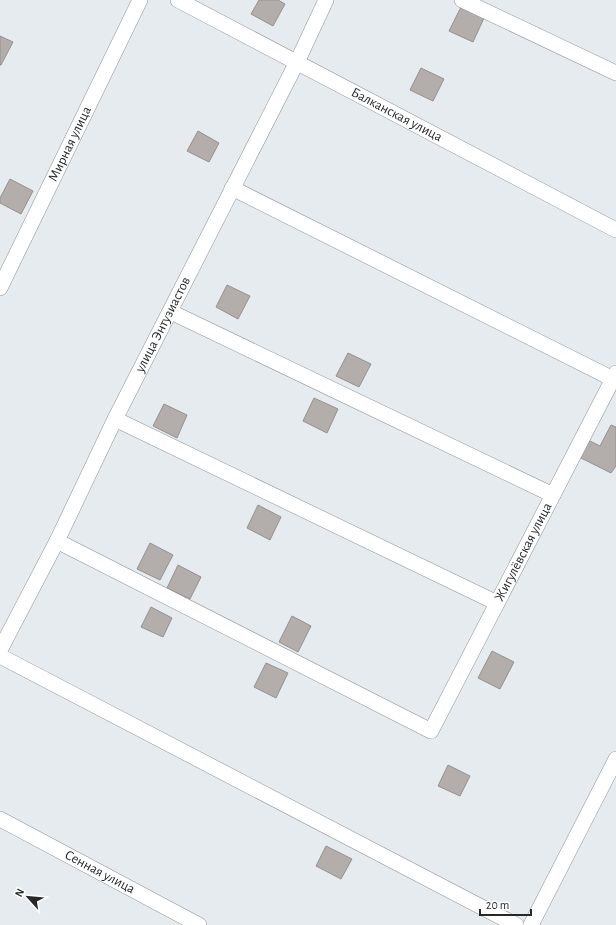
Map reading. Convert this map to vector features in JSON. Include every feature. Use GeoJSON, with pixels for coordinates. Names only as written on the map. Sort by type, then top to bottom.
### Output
{"type":"FeatureCollection","features":[{"type":"Feature","properties":{"kind":"street","name":"Мирная улица"},"geometry":{"type":"LineString","coordinates":[[0,288],[140,0]]}},
{"type":"Feature","properties":{"kind":"street","name":"Балканская улица"},"geometry":{"type":"LineString","coordinates":[[178,0],[616,230]]}},
{"type":"Feature","properties":{"kind":"street","name":"улица Энтузиастов"},"geometry":{"type":"LineString","coordinates":[[0,650],[57,541],[115,419],[171,312],[232,188],[297,62],[326,0]]}},
{"type":"Feature","properties":{"kind":"street"},"geometry":{"type":"LineString","coordinates":[[462,0],[616,73]]}},
{"type":"Feature","properties":{"kind":"street"},"geometry":{"type":"LineString","coordinates":[[232,188],[614,376]]}},
{"type":"Feature","properties":{"kind":"street"},"geometry":{"type":"LineString","coordinates":[[171,312],[553,495]]}},
{"type":"Feature","properties":{"kind":"street","name":"Жигулёвская улица"},"geometry":{"type":"LineString","coordinates":[[57,541],[431,731],[614,376]]}},
{"type":"Feature","properties":{"kind":"street"},"geometry":{"type":"LineString","coordinates":[[115,419],[497,603]]}},
{"type":"Feature","properties":{"kind":"street"},"geometry":{"type":"LineString","coordinates":[[0,656],[516,925]]}},
{"type":"Feature","properties":{"kind":"street"},"geometry":{"type":"LineString","coordinates":[[531,925],[616,759]]}},
{"type":"Feature","properties":{"kind":"street","name":"Сенная улица"},"geometry":{"type":"LineString","coordinates":[[0,819],[199,925]]}},
{"type":"Feature","properties":{"kind":"building"},"geometry":{"type":"Polygon","coordinates":[[[259,0],[278,0],[285,4],[273,26],[251,14],[259,0]]]}},
{"type":"Feature","properties":{"kind":"building"},"geometry":{"type":"Polygon","coordinates":[[[461,7],[484,18],[473,42],[449,31],[461,7]]]}},
{"type":"Feature","properties":{"kind":"building"},"geometry":{"type":"Polygon","coordinates":[[[0,36],[13,42],[1,65],[0,65],[0,36]]]}},
{"type":"Feature","properties":{"kind":"building"},"geometry":{"type":"Polygon","coordinates":[[[421,68],[444,79],[433,101],[410,90],[421,68]]]}},
{"type":"Feature","properties":{"kind":"building"},"geometry":{"type":"Polygon","coordinates":[[[198,131],[219,143],[209,162],[187,151],[198,131]]]}},
{"type":"Feature","properties":{"kind":"building"},"geometry":{"type":"Polygon","coordinates":[[[10,179],[33,191],[21,214],[0,203],[0,198],[10,179]]]}},
{"type":"Feature","properties":{"kind":"building"},"geometry":{"type":"Polygon","coordinates":[[[227,285],[250,296],[238,319],[216,307],[227,285]]]}},
{"type":"Feature","properties":{"kind":"building"},"geometry":{"type":"Polygon","coordinates":[[[348,353],[371,364],[359,387],[336,376],[348,353]]]}},
{"type":"Feature","properties":{"kind":"building"},"geometry":{"type":"Polygon","coordinates":[[[314,398],[338,409],[327,433],[303,421],[314,398]]]}},
{"type":"Feature","properties":{"kind":"building"},"geometry":{"type":"Polygon","coordinates":[[[164,404],[187,415],[177,438],[153,426],[164,404]]]}},
{"type":"Feature","properties":{"kind":"building"},"geometry":{"type":"Polygon","coordinates":[[[611,425],[616,427],[616,466],[611,473],[579,457],[588,440],[600,446],[611,425]]]}},
{"type":"Feature","properties":{"kind":"building"},"geometry":{"type":"Polygon","coordinates":[[[258,505],[281,517],[270,540],[247,528],[258,505]]]}},
{"type":"Feature","properties":{"kind":"building"},"geometry":{"type":"Polygon","coordinates":[[[150,543],[173,555],[160,580],[137,569],[150,543]]]}},
{"type":"Feature","properties":{"kind":"building"},"geometry":{"type":"Polygon","coordinates":[[[178,565],[201,577],[190,599],[167,588],[178,565]]]}},
{"type":"Feature","properties":{"kind":"building"},"geometry":{"type":"Polygon","coordinates":[[[151,607],[172,618],[163,637],[141,627],[151,607]]]}},
{"type":"Feature","properties":{"kind":"building"},"geometry":{"type":"Polygon","coordinates":[[[292,616],[311,626],[298,652],[279,642],[292,616]]]}},
{"type":"Feature","properties":{"kind":"building"},"geometry":{"type":"Polygon","coordinates":[[[492,651],[514,662],[500,689],[478,678],[492,651]]]}},
{"type":"Feature","properties":{"kind":"building"},"geometry":{"type":"Polygon","coordinates":[[[266,663],[288,673],[276,698],[254,687],[266,663]]]}},
{"type":"Feature","properties":{"kind":"building"},"geometry":{"type":"Polygon","coordinates":[[[448,765],[470,776],[460,796],[438,786],[448,765]]]}},
{"type":"Feature","properties":{"kind":"building"},"geometry":{"type":"Polygon","coordinates":[[[326,846],[352,859],[341,879],[316,866],[326,846]]]}}]}
